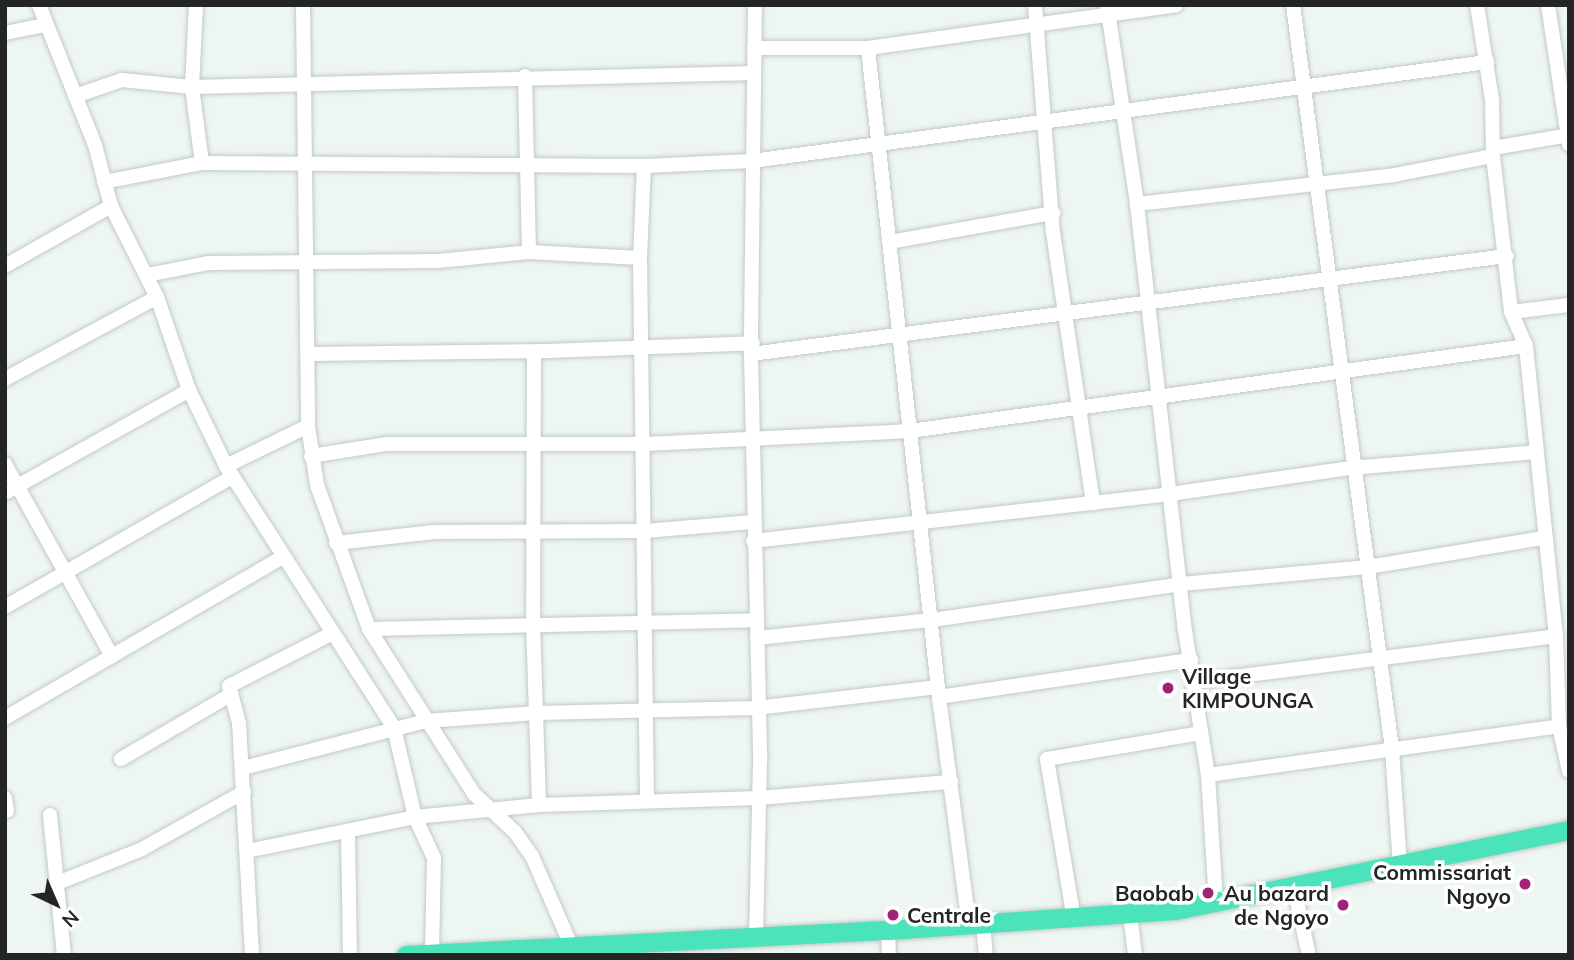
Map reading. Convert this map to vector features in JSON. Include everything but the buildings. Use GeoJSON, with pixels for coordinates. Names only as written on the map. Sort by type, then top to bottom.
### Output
{"type":"FeatureCollection","features":[{"type":"Feature","properties":{"kind":"highway"},"geometry":{"type":"LineString","coordinates":[[406,955],[573,951],[756,935],[888,930],[1130,914],[1216,902],[1400,867],[1569,830]]}},
{"type":"Feature","properties":{"kind":"street"},"geometry":{"type":"LineString","coordinates":[[39,5],[75,96],[111,206],[157,297],[189,390],[229,472],[394,728],[415,817],[434,858],[432,953]]}},
{"type":"Feature","properties":{"kind":"street"},"geometry":{"type":"LineString","coordinates":[[195,5],[192,87],[202,163]]}},
{"type":"Feature","properties":{"kind":"street"},"geometry":{"type":"LineString","coordinates":[[303,5],[306,264],[310,354],[307,426],[311,456],[337,543],[369,629],[474,794],[493,810],[532,856],[573,951]]}},
{"type":"Feature","properties":{"kind":"street"},"geometry":{"type":"LineString","coordinates":[[755,5],[752,348],[755,440],[753,541],[757,620],[755,708],[759,798],[756,935]]}},
{"type":"Feature","properties":{"kind":"street"},"geometry":{"type":"LineString","coordinates":[[1035,5],[1053,213],[1093,503]]}},
{"type":"Feature","properties":{"kind":"street"},"geometry":{"type":"LineString","coordinates":[[754,48],[868,48],[1038,28],[1108,11],[1176,5]]}},
{"type":"Feature","properties":{"kind":"street"},"geometry":{"type":"LineString","coordinates":[[1293,5],[1302,89],[1343,372],[1352,468],[1392,749],[1400,867]]}},
{"type":"Feature","properties":{"kind":"street"},"geometry":{"type":"LineString","coordinates":[[1477,5],[1487,62],[1493,152],[1507,256],[1511,312],[1526,346],[1544,538],[1560,645],[1559,726],[1569,771]]}},
{"type":"Feature","properties":{"kind":"street"},"geometry":{"type":"LineString","coordinates":[[1137,204],[1316,185],[1568,138],[1548,5]]}},
{"type":"Feature","properties":{"kind":"street"},"geometry":{"type":"LineString","coordinates":[[1108,11],[1120,109],[1137,204],[1146,301],[1160,396],[1193,682],[1208,775],[1216,902]]}},
{"type":"Feature","properties":{"kind":"street"},"geometry":{"type":"LineString","coordinates":[[5,33],[45,25]]}},
{"type":"Feature","properties":{"kind":"street"},"geometry":{"type":"LineString","coordinates":[[868,48],[902,336],[909,431],[938,692],[976,923],[986,955]]}},
{"type":"Feature","properties":{"kind":"street"},"geometry":{"type":"LineString","coordinates":[[104,181],[202,163],[527,163],[644,166],[752,161],[877,142],[1047,124],[1120,109],[1302,89],[1487,62]]}},
{"type":"Feature","properties":{"kind":"street"},"geometry":{"type":"LineString","coordinates":[[75,96],[122,80],[192,87],[525,76],[754,73]]}},
{"type":"Feature","properties":{"kind":"street"},"geometry":{"type":"LineString","coordinates":[[525,76],[529,252]]}},
{"type":"Feature","properties":{"kind":"street"},"geometry":{"type":"LineString","coordinates":[[644,166],[640,258],[648,621],[644,709],[647,799]]}},
{"type":"Feature","properties":{"kind":"street"},"geometry":{"type":"LineString","coordinates":[[5,266],[111,206]]}},
{"type":"Feature","properties":{"kind":"street"},"geometry":{"type":"LineString","coordinates":[[890,242],[1053,213]]}},
{"type":"Feature","properties":{"kind":"street"},"geometry":{"type":"LineString","coordinates":[[146,275],[209,262],[306,264],[438,261],[529,252],[640,258]]}},
{"type":"Feature","properties":{"kind":"street"},"geometry":{"type":"LineString","coordinates":[[310,354],[534,352],[642,346],[752,348],[902,336],[1067,310],[1507,256]]}},
{"type":"Feature","properties":{"kind":"street"},"geometry":{"type":"LineString","coordinates":[[5,379],[157,297]]}},
{"type":"Feature","properties":{"kind":"street"},"geometry":{"type":"LineString","coordinates":[[1511,312],[1569,306]]}},
{"type":"Feature","properties":{"kind":"street"},"geometry":{"type":"LineString","coordinates":[[311,456],[387,444],[645,444],[909,431],[1078,405],[1526,346]]}},
{"type":"Feature","properties":{"kind":"street"},"geometry":{"type":"LineString","coordinates":[[534,352],[534,623],[539,804]]}},
{"type":"Feature","properties":{"kind":"street"},"geometry":{"type":"LineString","coordinates":[[11,490],[189,390]]}},
{"type":"Feature","properties":{"kind":"street"},"geometry":{"type":"LineString","coordinates":[[5,607],[65,574],[307,426]]}},
{"type":"Feature","properties":{"kind":"street"},"geometry":{"type":"LineString","coordinates":[[753,541],[1170,494],[1352,468],[1535,452]]}},
{"type":"Feature","properties":{"kind":"street"},"geometry":{"type":"LineString","coordinates":[[5,464],[11,490],[65,574],[112,656]]}},
{"type":"Feature","properties":{"kind":"street"},"geometry":{"type":"LineString","coordinates":[[337,543],[434,532],[645,531],[753,522]]}},
{"type":"Feature","properties":{"kind":"street"},"geometry":{"type":"LineString","coordinates":[[757,638],[932,620],[1181,584],[1368,567],[1544,538]]}},
{"type":"Feature","properties":{"kind":"street"},"geometry":{"type":"LineString","coordinates":[[5,718],[283,557]]}},
{"type":"Feature","properties":{"kind":"street"},"geometry":{"type":"LineString","coordinates":[[369,629],[534,623],[757,620]]}},
{"type":"Feature","properties":{"kind":"street"},"geometry":{"type":"LineString","coordinates":[[252,955],[243,768],[237,708],[230,695],[230,684],[331,634]]}},
{"type":"Feature","properties":{"kind":"street"},"geometry":{"type":"LineString","coordinates":[[1193,682],[1379,657],[1560,645]]}},
{"type":"Feature","properties":{"kind":"street"},"geometry":{"type":"LineString","coordinates":[[243,768],[426,721],[537,713],[755,708],[938,692],[1191,660]]}},
{"type":"Feature","properties":{"kind":"street"},"geometry":{"type":"LineString","coordinates":[[121,759],[230,695]]}},
{"type":"Feature","properties":{"kind":"street"},"geometry":{"type":"LineString","coordinates":[[1208,775],[1559,726]]}},
{"type":"Feature","properties":{"kind":"street"},"geometry":{"type":"LineString","coordinates":[[1074,919],[1047,759],[1055,754],[1200,733]]}},
{"type":"Feature","properties":{"kind":"street"},"geometry":{"type":"LineString","coordinates":[[247,851],[415,817],[539,804],[759,798],[951,782]]}},
{"type":"Feature","properties":{"kind":"street"},"geometry":{"type":"LineString","coordinates":[[60,882],[142,849],[244,792]]}},
{"type":"Feature","properties":{"kind":"street"},"geometry":{"type":"LineString","coordinates":[[50,815],[60,882],[64,955]]}},
{"type":"Feature","properties":{"kind":"street"},"geometry":{"type":"LineString","coordinates":[[348,832],[350,955]]}},
{"type":"Feature","properties":{"kind":"street"},"geometry":{"type":"LineString","coordinates":[[1294,887],[1309,955]]}},
{"type":"Feature","properties":{"kind":"street"},"geometry":{"type":"LineString","coordinates":[[1130,914],[1135,955]]}},
{"type":"Feature","properties":{"kind":"street"},"geometry":{"type":"LineString","coordinates":[[888,930],[889,955]]}},
{"type":"Feature","properties":{"kind":"place","name":"Village KIMPOUNGA"},"geometry":{"type":"Point","coordinates":[1168,688]}},
{"type":"Feature","properties":{"kind":"place","name":"Commissariat Ngoyo"},"geometry":{"type":"Point","coordinates":[1525,884]}},
{"type":"Feature","properties":{"kind":"place","name":"Baobab"},"geometry":{"type":"Point","coordinates":[1208,893]}},
{"type":"Feature","properties":{"kind":"place","name":"Au bazard de Ngoyo"},"geometry":{"type":"Point","coordinates":[1343,905]}},
{"type":"Feature","properties":{"kind":"place","name":"Centrale"},"geometry":{"type":"Point","coordinates":[893,915]}}]}
